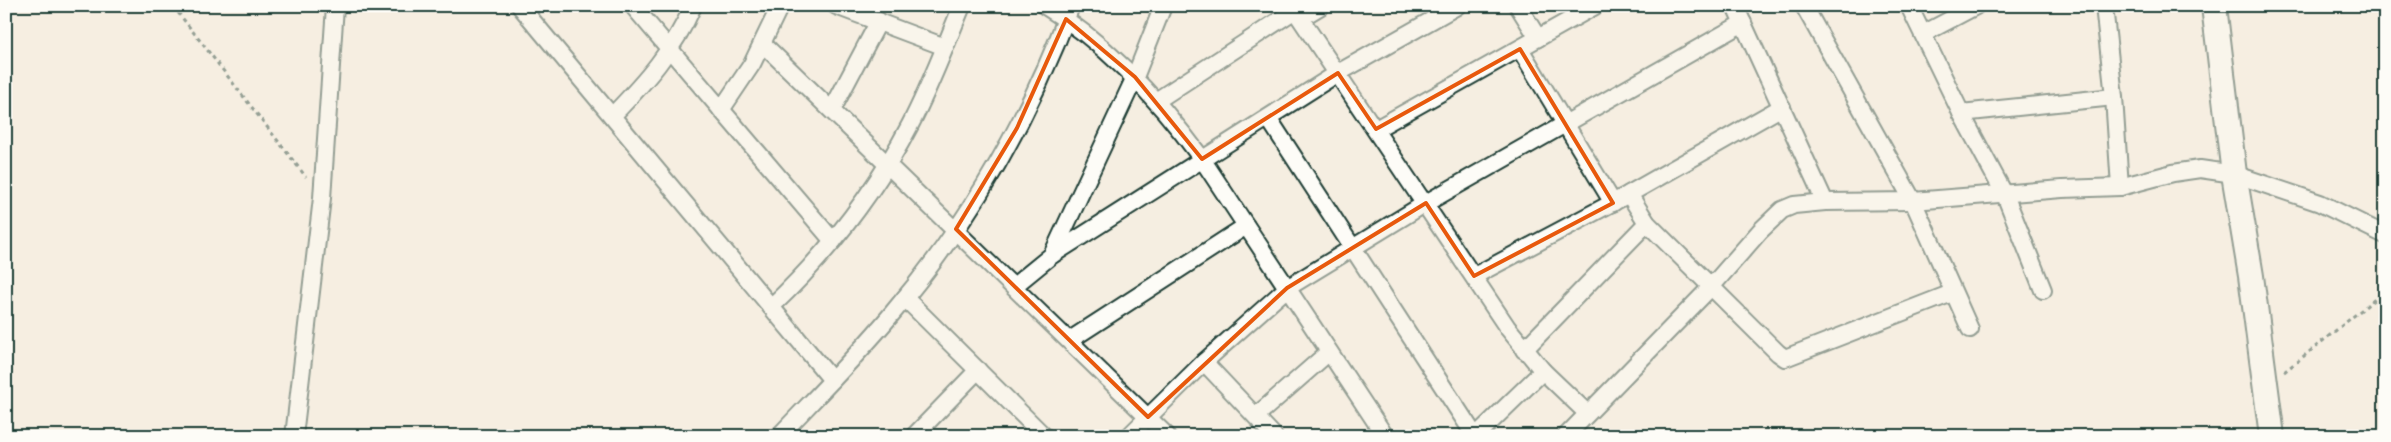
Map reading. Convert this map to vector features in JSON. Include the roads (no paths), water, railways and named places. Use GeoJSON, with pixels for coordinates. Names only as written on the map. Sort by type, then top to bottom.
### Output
{"type":"FeatureCollection","features":[{"type":"Feature","properties":{"kind":"street"},"geometry":{"type":"LineString","coordinates":[[294,436],[322,198],[335,6]]}},
{"type":"Feature","properties":{"kind":"street"},"geometry":{"type":"LineString","coordinates":[[520,6],[832,380]]}},
{"type":"Feature","properties":{"kind":"street"},"geometry":{"type":"LineString","coordinates":[[633,6],[833,241]]}},
{"type":"Feature","properties":{"kind":"street"},"geometry":{"type":"LineString","coordinates":[[612,116],[644,82],[670,49],[693,6]]}},
{"type":"Feature","properties":{"kind":"street"},"geometry":{"type":"LineString","coordinates":[[721,110],[763,44],[780,6]]}},
{"type":"Feature","properties":{"kind":"street"},"geometry":{"type":"LineString","coordinates":[[836,6],[945,47]]}},
{"type":"Feature","properties":{"kind":"street"},"geometry":{"type":"LineString","coordinates":[[771,307],[833,241],[888,164],[925,95],[962,6]]}},
{"type":"Feature","properties":{"kind":"street"},"geometry":{"type":"LineString","coordinates":[[1045,6],[1068,13],[1134,77],[1156,101],[1202,159],[1385,436]]}},
{"type":"Feature","properties":{"kind":"street"},"geometry":{"type":"LineString","coordinates":[[1052,255],[1134,77],[1163,6]]}},
{"type":"Feature","properties":{"kind":"street"},"geometry":{"type":"LineString","coordinates":[[1156,101],[1296,11],[1321,6]]}},
{"type":"Feature","properties":{"kind":"street"},"geometry":{"type":"LineString","coordinates":[[1014,286],[1052,255],[1202,159],[1269,119],[1338,73],[1457,6]]}},
{"type":"Feature","properties":{"kind":"street"},"geometry":{"type":"LineString","coordinates":[[1518,6],[1538,38]]}},
{"type":"Feature","properties":{"kind":"street"},"geometry":{"type":"LineString","coordinates":[[1376,129],[1596,6]]}},
{"type":"Feature","properties":{"kind":"street"},"geometry":{"type":"LineString","coordinates":[[1735,6],[1825,202]]}},
{"type":"Feature","properties":{"kind":"street"},"geometry":{"type":"LineString","coordinates":[[1804,6],[1913,201],[1952,293],[1970,329]]}},
{"type":"Feature","properties":{"kind":"street"},"geometry":{"type":"LineString","coordinates":[[1909,6],[1961,113],[2004,195],[2044,290]]}},
{"type":"Feature","properties":{"kind":"street"},"geometry":{"type":"LineString","coordinates":[[1923,34],[1976,6]]}},
{"type":"Feature","properties":{"kind":"street"},"geometry":{"type":"LineString","coordinates":[[2104,6],[2114,97],[2120,187]]}},
{"type":"Feature","properties":{"kind":"street"},"geometry":{"type":"LineString","coordinates":[[2214,6],[2234,174],[2272,436]]}},
{"type":"Feature","properties":{"kind":"street"},"geometry":{"type":"LineString","coordinates":[[1296,11],[1524,350],[1587,413]]}},
{"type":"Feature","properties":{"kind":"street"},"geometry":{"type":"LineString","coordinates":[[779,436],[905,298],[956,229],[994,170],[1017,128],[1042,76],[1068,13]]}},
{"type":"Feature","properties":{"kind":"street"},"geometry":{"type":"LineString","coordinates":[[832,110],[878,21]]}},
{"type":"Feature","properties":{"kind":"street"},"geometry":{"type":"LineString","coordinates":[[1129,436],[1204,362],[1287,288],[1426,203],[1743,23]]}},
{"type":"Feature","properties":{"kind":"street"},"geometry":{"type":"LineString","coordinates":[[763,44],[956,229],[1167,436]]}},
{"type":"Feature","properties":{"kind":"street"},"geometry":{"type":"LineString","coordinates":[[1520,49],[1613,203]]}},
{"type":"Feature","properties":{"kind":"street"},"geometry":{"type":"LineString","coordinates":[[1961,113],[2114,97]]}},
{"type":"Feature","properties":{"kind":"street"},"geometry":{"type":"LineString","coordinates":[[1474,276],[1613,203],[1782,107]]}},
{"type":"Feature","properties":{"kind":"street"},"geometry":{"type":"LineString","coordinates":[[1269,119],[1476,436],[1543,371]]}},
{"type":"Feature","properties":{"kind":"street"},"geometry":{"type":"LineString","coordinates":[[1566,436],[1711,287],[1760,231],[1782,210],[1794,204],[1913,201],[2062,189],[2120,187],[2173,173],[2200,169],[2234,174],[2320,203],[2385,235]]}},
{"type":"Feature","properties":{"kind":"street"},"geometry":{"type":"LineString","coordinates":[[1629,194],[1647,223],[1778,354],[1785,358],[1952,293]]}},
{"type":"Feature","properties":{"kind":"street"},"geometry":{"type":"LineString","coordinates":[[1524,350],[1647,223]]}},
{"type":"Feature","properties":{"kind":"street"},"geometry":{"type":"LineString","coordinates":[[1070,340],[1246,226]]}},
{"type":"Feature","properties":{"kind":"street"},"geometry":{"type":"LineString","coordinates":[[905,298],[978,370],[1033,432]]}},
{"type":"Feature","properties":{"kind":"street"},"geometry":{"type":"LineString","coordinates":[[1256,416],[1329,352]]}},
{"type":"Feature","properties":{"kind":"street"},"geometry":{"type":"LineString","coordinates":[[1204,362],[1274,436]]}},
{"type":"Feature","properties":{"kind":"street"},"geometry":{"type":"LineString","coordinates":[[914,436],[978,370]]}}]}
